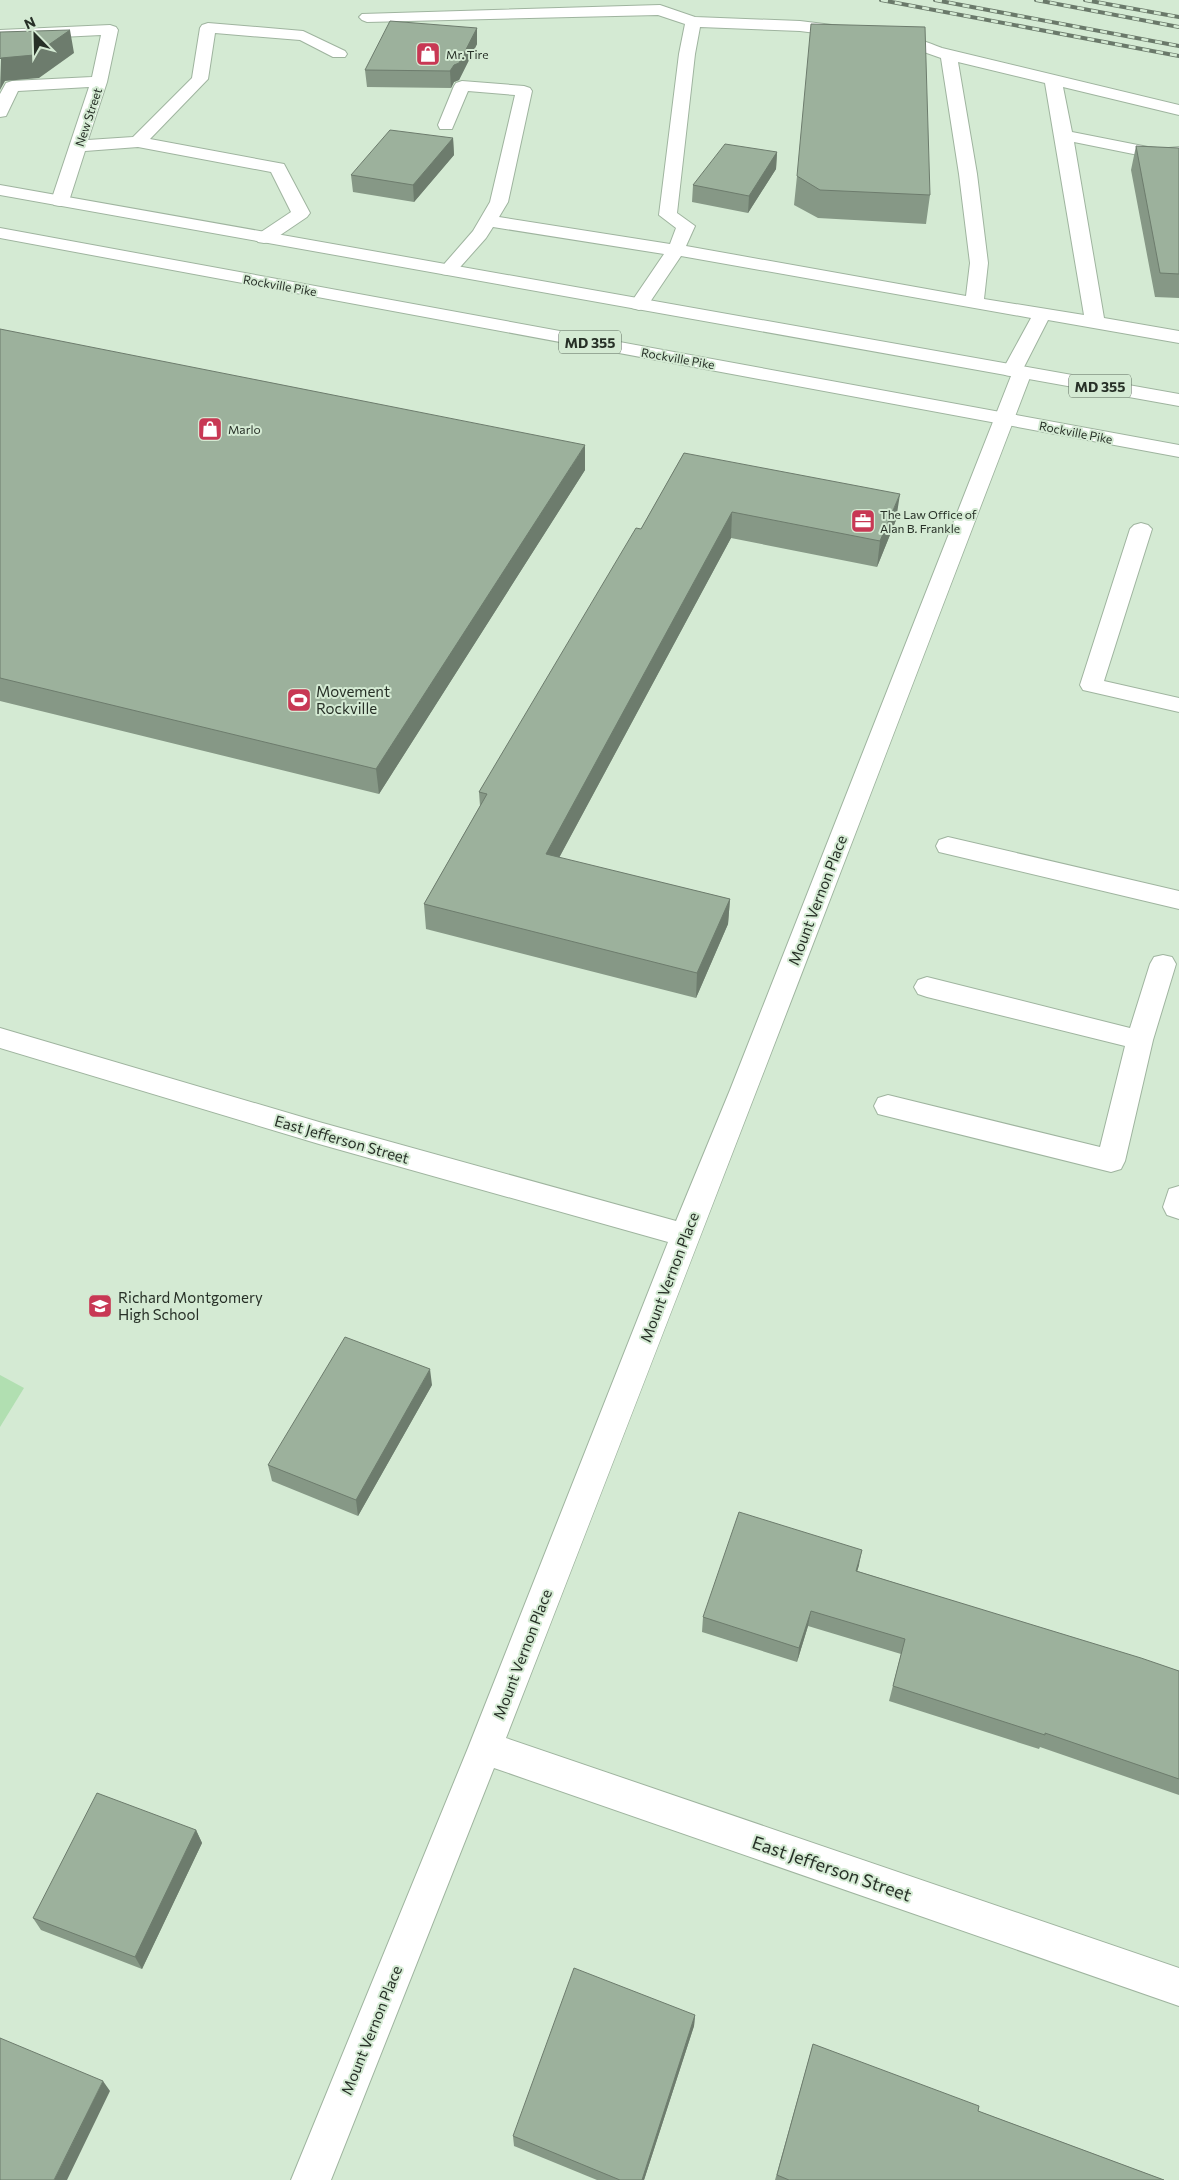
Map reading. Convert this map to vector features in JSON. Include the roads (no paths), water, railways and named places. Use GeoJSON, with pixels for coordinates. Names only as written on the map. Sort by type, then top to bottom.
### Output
{"type":"FeatureCollection","features":[{"type":"Feature","properties":{"kind":"street"},"geometry":{"type":"LineString","coordinates":[[367,17],[660,10],[693,22],[800,26],[906,41],[949,55],[1179,110]]}},
{"type":"Feature","properties":{"kind":"street"},"geometry":{"type":"LineString","coordinates":[[639,304],[676,250],[686,226],[668,215],[687,54],[693,22]]}},
{"type":"Feature","properties":{"kind":"street"},"geometry":{"type":"LineString","coordinates":[[138,142],[200,79],[208,28],[303,36],[339,54]]}},
{"type":"Feature","properties":{"kind":"street","name":"New Street"},"geometry":{"type":"LineString","coordinates":[[0,35],[110,30],[99,82],[60,202]]}},
{"type":"Feature","properties":{"kind":"street"},"geometry":{"type":"LineString","coordinates":[[949,55],[968,174],[979,264],[974,303]]}},
{"type":"Feature","properties":{"kind":"street"},"geometry":{"type":"LineString","coordinates":[[1053,80],[1095,322]]}},
{"type":"Feature","properties":{"kind":"street"},"geometry":{"type":"LineString","coordinates":[[0,112],[12,86],[99,82]]}},
{"type":"Feature","properties":{"kind":"street"},"geometry":{"type":"LineString","coordinates":[[446,125],[462,86],[524,91],[499,202],[480,234],[448,270]]}},
{"type":"Feature","properties":{"kind":"street"},"geometry":{"type":"LineString","coordinates":[[1064,135],[1158,154],[1179,152]]}},
{"type":"Feature","properties":{"kind":"street"},"geometry":{"type":"LineString","coordinates":[[78,146],[138,142],[278,168],[301,213],[264,238]]}},
{"type":"Feature","properties":{"kind":"street","name":"MD 355"},"geometry":{"type":"LineString","coordinates":[[0,190],[1179,400]]}},
{"type":"Feature","properties":{"kind":"street"},"geometry":{"type":"LineString","coordinates":[[488,221],[676,250],[1179,337]]}},
{"type":"Feature","properties":{"kind":"street","name":"Rockville Pike"},"geometry":{"type":"LineString","coordinates":[[0,233],[1179,451]]}},
{"type":"Feature","properties":{"kind":"street","name":"Mount Vernon Place"},"geometry":{"type":"LineString","coordinates":[[311,2180],[485,1748],[658,1308],[685,1234],[744,1090],[1004,418],[1017,371],[1042,314]]}},
{"type":"Feature","properties":{"kind":"street"},"geometry":{"type":"LineString","coordinates":[[1141,529],[1091,685],[1179,704]]}},
{"type":"Feature","properties":{"kind":"street"},"geometry":{"type":"LineString","coordinates":[[948,846],[1179,900]]}},
{"type":"Feature","properties":{"kind":"street"},"geometry":{"type":"LineString","coordinates":[[888,1106],[1111,1160],[1140,1040],[1163,964]]}},
{"type":"Feature","properties":{"kind":"street"},"geometry":{"type":"LineString","coordinates":[[927,987],[1140,1040]]}},
{"type":"Feature","properties":{"kind":"street","name":"East Jefferson Street"},"geometry":{"type":"LineString","coordinates":[[0,1038],[319,1133],[685,1234]]}},
{"type":"Feature","properties":{"kind":"street"},"geometry":{"type":"LineString","coordinates":[[1179,1197],[1177,1207],[1179,1207]]}},
{"type":"Feature","properties":{"kind":"street","name":"East Jefferson Street"},"geometry":{"type":"LineString","coordinates":[[485,1748],[1179,1987]]}},
{"type":"Feature","properties":{"kind":"railway"},"geometry":{"type":"LineString","coordinates":[[881,0],[1179,56]]}},
{"type":"Feature","properties":{"kind":"railway"},"geometry":{"type":"LineString","coordinates":[[935,0],[1179,46]]}},
{"type":"Feature","properties":{"kind":"railway"},"geometry":{"type":"LineString","coordinates":[[1036,0],[1179,27]]}},
{"type":"Feature","properties":{"kind":"railway"},"geometry":{"type":"LineString","coordinates":[[1085,0],[1179,17]]}},
{"type":"Feature","properties":{"kind":"place","name":"Mr. Tire"},"geometry":{"type":"Point","coordinates":[428,54]}},
{"type":"Feature","properties":{"kind":"place","name":"Marlo"},"geometry":{"type":"Point","coordinates":[210,429]}},
{"type":"Feature","properties":{"kind":"place","name":"The Law Office of Alan B. Frankle"},"geometry":{"type":"Point","coordinates":[863,521]}},
{"type":"Feature","properties":{"kind":"place","name":"Movement Rockville"},"geometry":{"type":"Point","coordinates":[299,700]}},
{"type":"Feature","properties":{"kind":"place","name":"Richard Montgomery High School"},"geometry":{"type":"Point","coordinates":[100,1306]}}]}
